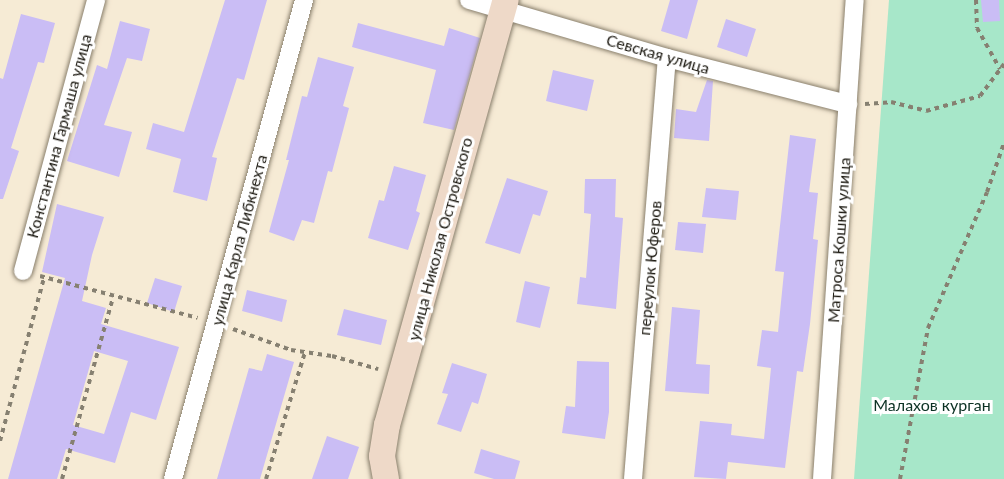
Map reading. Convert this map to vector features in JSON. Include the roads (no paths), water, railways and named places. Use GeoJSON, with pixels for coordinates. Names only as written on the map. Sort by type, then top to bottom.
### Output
{"type":"FeatureCollection","features":[{"type":"Feature","properties":{"kind":"main road","name":"улица Николая Островского"},"geometry":{"type":"LineString","coordinates":[[386,479],[382,456],[387,425],[505,4]]}},
{"type":"Feature","properties":{"kind":"street","name":"Константина Гармаша улица"},"geometry":{"type":"LineString","coordinates":[[22,271],[96,0]]}},
{"type":"Feature","properties":{"kind":"street","name":"улица Карла Либкнехта"},"geometry":{"type":"LineString","coordinates":[[173,479],[304,0]]}},
{"type":"Feature","properties":{"kind":"street","name":"Севская улица"},"geometry":{"type":"LineString","coordinates":[[469,0],[505,4],[667,58],[848,104]]}},
{"type":"Feature","properties":{"kind":"street","name":"Матроса Кошки улица"},"geometry":{"type":"LineString","coordinates":[[822,479],[855,0]]}},
{"type":"Feature","properties":{"kind":"street","name":"переулок Юферов"},"geometry":{"type":"LineString","coordinates":[[633,479],[667,58]]}},
{"type":"Feature","properties":{"kind":"park label","name":"Малахов курган"},"geometry":{"type":"Point","coordinates":[932,405]}}]}
